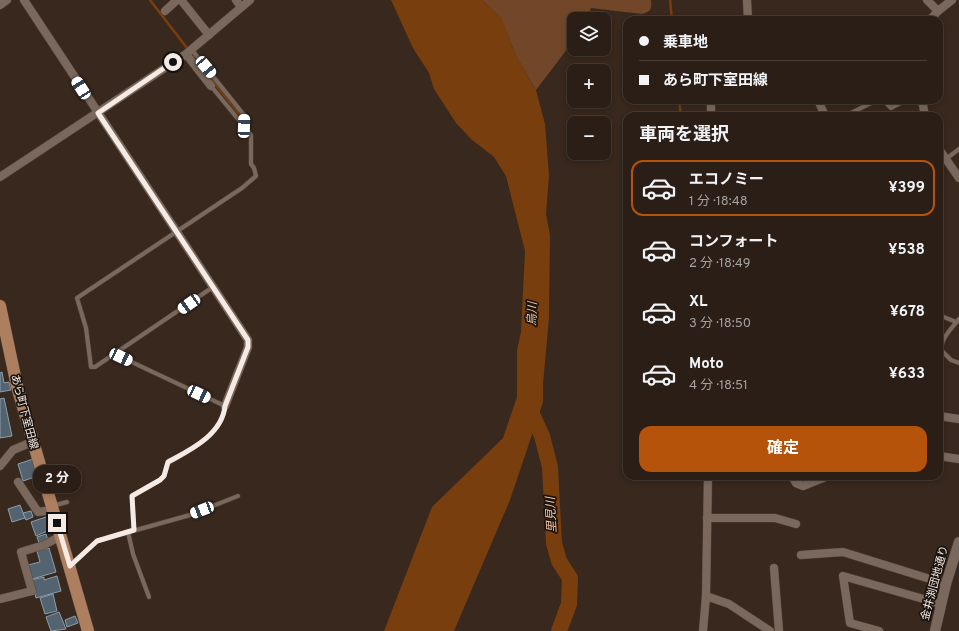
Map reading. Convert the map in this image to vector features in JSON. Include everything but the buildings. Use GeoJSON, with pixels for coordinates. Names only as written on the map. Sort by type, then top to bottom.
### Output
{"type":"FeatureCollection","features":[{"type":"Feature","properties":{"kind":"main road","name":"あら町下室田線"},"geometry":{"type":"LineString","coordinates":[[0,306],[2,330],[32,442],[70,566],[88,631]]}},
{"type":"Feature","properties":{"kind":"street"},"geometry":{"type":"LineString","coordinates":[[0,4],[7,0]]}},
{"type":"Feature","properties":{"kind":"street"},"geometry":{"type":"LineString","coordinates":[[24,0],[249,342],[225,406]]}},
{"type":"Feature","properties":{"kind":"street"},"geometry":{"type":"LineString","coordinates":[[165,11],[177,0]]}},
{"type":"Feature","properties":{"kind":"street"},"geometry":{"type":"LineString","coordinates":[[181,0],[209,35]]}},
{"type":"Feature","properties":{"kind":"street"},"geometry":{"type":"LineString","coordinates":[[236,0],[241,7]]}},
{"type":"Feature","properties":{"kind":"street"},"geometry":{"type":"LineString","coordinates":[[0,177],[189,52],[250,0]]}},
{"type":"Feature","properties":{"kind":"street"},"geometry":{"type":"LineString","coordinates":[[747,0],[748,16]]}},
{"type":"Feature","properties":{"kind":"street"},"geometry":{"type":"LineString","coordinates":[[927,0],[938,11]]}},
{"type":"Feature","properties":{"kind":"street"},"geometry":{"type":"LineString","coordinates":[[934,16],[952,0]]}},
{"type":"Feature","properties":{"kind":"street"},"geometry":{"type":"LineString","coordinates":[[189,52],[211,86]]}},
{"type":"Feature","properties":{"kind":"street"},"geometry":{"type":"LineString","coordinates":[[943,154],[959,178]]}},
{"type":"Feature","properties":{"kind":"street"},"geometry":{"type":"LineString","coordinates":[[943,417],[959,419]]}},
{"type":"Feature","properties":{"kind":"street"},"geometry":{"type":"LineString","coordinates":[[0,466],[13,450],[32,442]]}},
{"type":"Feature","properties":{"kind":"street"},"geometry":{"type":"LineString","coordinates":[[943,457],[959,459]]}},
{"type":"Feature","properties":{"kind":"street"},"geometry":{"type":"LineString","coordinates":[[703,631],[706,596],[708,480]]}},
{"type":"Feature","properties":{"kind":"street"},"geometry":{"type":"LineString","coordinates":[[794,480],[796,483],[803,486],[818,480]]}},
{"type":"Feature","properties":{"kind":"street"},"geometry":{"type":"LineString","coordinates":[[18,482],[38,512],[52,508]]}},
{"type":"Feature","properties":{"kind":"street"},"geometry":{"type":"LineString","coordinates":[[707,518],[775,518],[796,524]]}},
{"type":"Feature","properties":{"kind":"street"},"geometry":{"type":"LineString","coordinates":[[0,599],[32,591],[21,552],[44,545],[61,536]]}},
{"type":"Feature","properties":{"kind":"street","name":"金井渕団地通り"},"geometry":{"type":"LineString","coordinates":[[934,631],[959,542]]}},
{"type":"Feature","properties":{"kind":"street"},"geometry":{"type":"LineString","coordinates":[[800,555],[843,552],[946,584]]}},
{"type":"Feature","properties":{"kind":"street"},"geometry":{"type":"LineString","coordinates":[[774,568],[779,631]]}},
{"type":"Feature","properties":{"kind":"street"},"geometry":{"type":"LineString","coordinates":[[879,631],[850,623],[843,576],[941,604]]}},
{"type":"Feature","properties":{"kind":"street"},"geometry":{"type":"LineString","coordinates":[[706,596],[729,604],[770,631]]}},
{"type":"Feature","properties":{"kind":"lane"},"geometry":{"type":"LineString","coordinates":[[189,52],[223,93],[244,115],[244,126]]}},
{"type":"Feature","properties":{"kind":"lane"},"geometry":{"type":"LineString","coordinates":[[211,86],[223,93],[251,135],[251,164],[254,168],[256,176],[242,188],[77,298],[86,328],[91,367],[95,367],[117,353],[213,287]]}},
{"type":"Feature","properties":{"kind":"lane"},"geometry":{"type":"LineString","coordinates":[[853,112],[869,104]]}},
{"type":"Feature","properties":{"kind":"lane"},"geometry":{"type":"LineString","coordinates":[[887,104],[891,108],[898,104]]}},
{"type":"Feature","properties":{"kind":"lane"},"geometry":{"type":"LineString","coordinates":[[946,159],[959,149]]}},
{"type":"Feature","properties":{"kind":"lane"},"geometry":{"type":"LineString","coordinates":[[943,316],[958,320],[945,338],[943,344]]}},
{"type":"Feature","properties":{"kind":"lane"},"geometry":{"type":"LineString","coordinates":[[943,352],[951,360],[959,363]]}},
{"type":"Feature","properties":{"kind":"lane"},"geometry":{"type":"LineString","coordinates":[[117,353],[121,357],[225,406],[224,415],[213,432],[197,446],[168,462],[164,476],[160,480],[132,496],[134,530]]}},
{"type":"Feature","properties":{"kind":"lane"},"geometry":{"type":"LineString","coordinates":[[70,566],[97,541],[190,515],[238,496]]}},
{"type":"Feature","properties":{"kind":"lane"},"geometry":{"type":"LineString","coordinates":[[52,508],[67,502]]}},
{"type":"Feature","properties":{"kind":"lane"},"geometry":{"type":"LineString","coordinates":[[128,532],[133,554],[149,597]]}},
{"type":"Feature","properties":{"kind":"shaded area"},"geometry":{"type":"Polygon","coordinates":[[[482,0],[651,0],[649,11],[642,14],[591,8],[590,12],[567,12],[567,49],[536,90],[516,56],[501,18],[482,0]]]}},
{"type":"Feature","properties":{"kind":"water","name":"烏川"},"geometry":{"type":"Polygon","coordinates":[[[391,0],[482,0],[501,17],[516,56],[536,90],[545,124],[549,175],[546,214],[550,235],[549,318],[543,384],[543,402],[510,500],[454,631],[384,631],[432,507],[503,438],[517,397],[517,350],[521,332],[525,251],[506,176],[494,157],[471,139],[456,123],[434,89],[429,73],[413,48],[391,0]]]}},
{"type":"Feature","properties":{"kind":"waterway"},"geometry":{"type":"LineString","coordinates":[[150,0],[187,48]]}},
{"type":"Feature","properties":{"kind":"waterway"},"geometry":{"type":"LineString","coordinates":[[670,0],[672,16]]}},
{"type":"Feature","properties":{"kind":"waterway"},"geometry":{"type":"LineString","coordinates":[[192,55],[243,119]]}},
{"type":"Feature","properties":{"kind":"waterway"},"geometry":{"type":"LineString","coordinates":[[680,104],[680,112]]}},
{"type":"Feature","properties":{"kind":"waterway","name":"里見川"},"geometry":{"type":"LineString","coordinates":[[527,403],[542,436],[550,467],[554,543],[559,561],[570,578],[569,604],[559,631]]}},
{"type":"Feature","properties":{"kind":"route"},"geometry":{"type":"LineString","coordinates":[[57,523],[70,566],[97,541],[134,530],[132,496],[160,480],[164,476],[168,462],[197,446],[213,432],[224,415],[225,406],[248,347],[248,340],[98,113],[173,62]]}}]}
